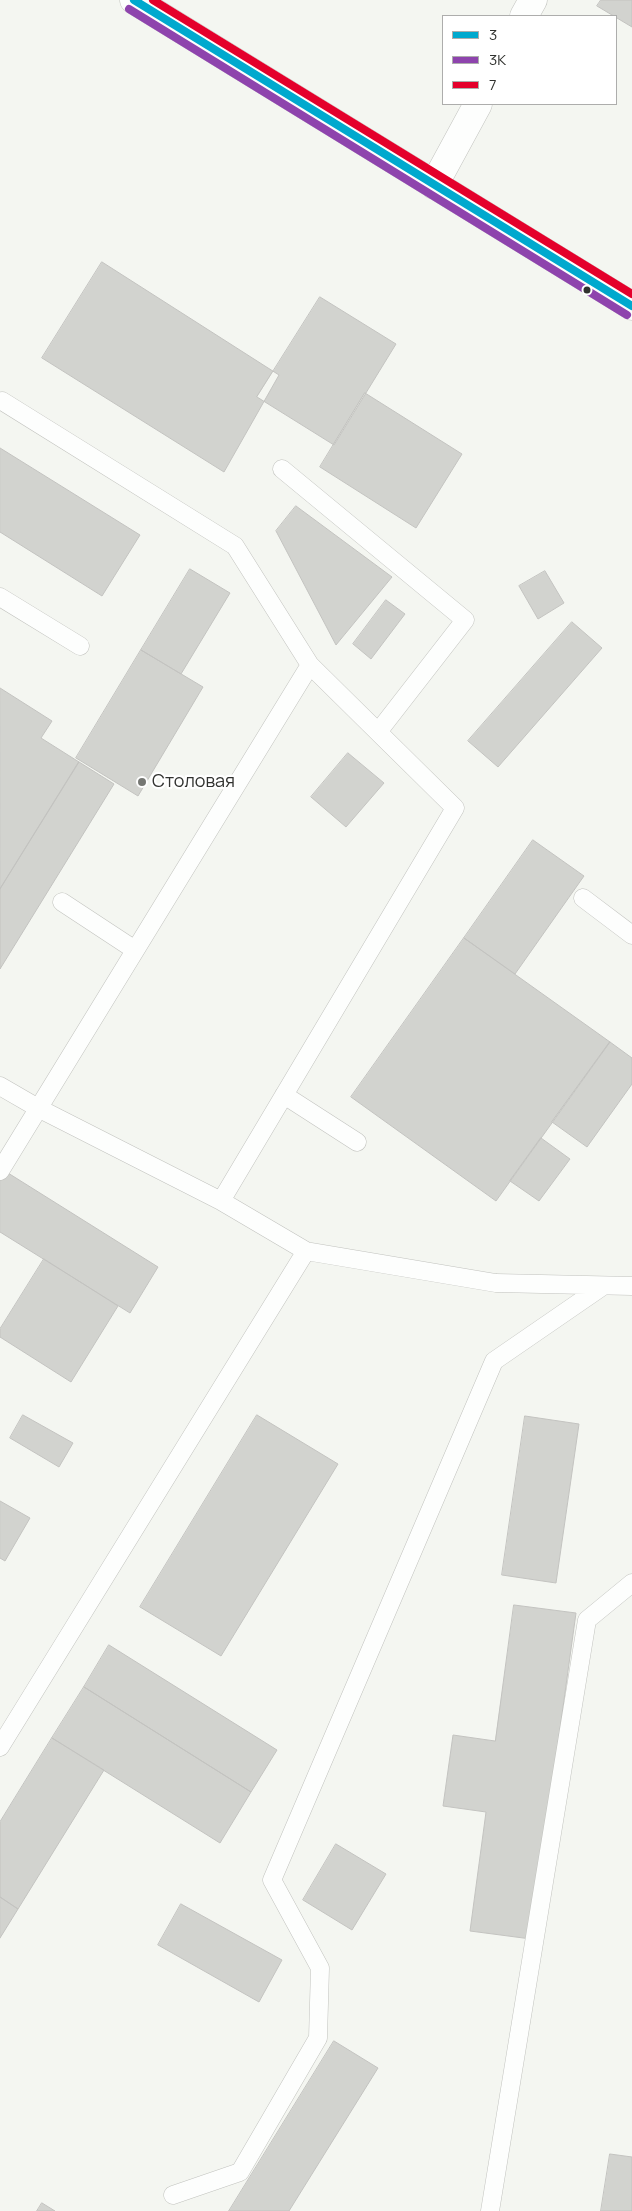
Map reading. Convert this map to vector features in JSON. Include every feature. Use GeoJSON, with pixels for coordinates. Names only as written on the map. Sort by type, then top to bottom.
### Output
{"type":"FeatureCollection","features":[{"type":"Feature","properties":{"kind":"main road"},"geometry":{"type":"LineString","coordinates":[[134,0],[632,306]]}},
{"type":"Feature","properties":{"kind":"main road"},"geometry":{"type":"LineString","coordinates":[[525,15],[533,0]]}},
{"type":"Feature","properties":{"kind":"main road"},"geometry":{"type":"LineString","coordinates":[[434,185],[477,105]]}},
{"type":"Feature","properties":{"kind":"lane"},"geometry":{"type":"LineString","coordinates":[[2,401],[235,546],[310,665],[455,808],[221,1201]]}},
{"type":"Feature","properties":{"kind":"lane"},"geometry":{"type":"LineString","coordinates":[[282,469],[465,620],[378,732]]}},
{"type":"Feature","properties":{"kind":"lane"},"geometry":{"type":"LineString","coordinates":[[0,597],[80,646]]}},
{"type":"Feature","properties":{"kind":"lane"},"geometry":{"type":"LineString","coordinates":[[0,1171],[310,665]]}},
{"type":"Feature","properties":{"kind":"lane"},"geometry":{"type":"LineString","coordinates":[[583,898],[632,935]]}},
{"type":"Feature","properties":{"kind":"lane"},"geometry":{"type":"LineString","coordinates":[[62,902],[135,950]]}},
{"type":"Feature","properties":{"kind":"lane"},"geometry":{"type":"LineString","coordinates":[[0,1086],[38,1108],[221,1201],[306,1251],[496,1283],[632,1286]]}},
{"type":"Feature","properties":{"kind":"lane"},"geometry":{"type":"LineString","coordinates":[[284,1095],[357,1142]]}},
{"type":"Feature","properties":{"kind":"lane"},"geometry":{"type":"LineString","coordinates":[[0,1747],[306,1251]]}},
{"type":"Feature","properties":{"kind":"lane"},"geometry":{"type":"LineString","coordinates":[[173,2195],[240,2172],[318,2038],[320,1968],[272,1880],[494,1361],[603,1286]]}},
{"type":"Feature","properties":{"kind":"lane"},"geometry":{"type":"LineString","coordinates":[[490,2211],[587,1620],[632,1583]]}},
{"type":"Feature","properties":{"kind":"building"},"geometry":{"type":"Polygon","coordinates":[[[601,0],[632,0],[632,27],[617,18],[617,15],[612,15],[597,6],[601,0]]]}},
{"type":"Feature","properties":{"kind":"building"},"geometry":{"type":"Polygon","coordinates":[[[102,262],[279,375],[224,472],[42,358],[102,262]]]}},
{"type":"Feature","properties":{"kind":"building"},"geometry":{"type":"Polygon","coordinates":[[[320,297],[396,344],[334,445],[257,397],[320,297]]]}},
{"type":"Feature","properties":{"kind":"building"},"geometry":{"type":"Polygon","coordinates":[[[365,393],[462,454],[416,528],[320,467],[365,393]]]}},
{"type":"Feature","properties":{"kind":"building"},"geometry":{"type":"Polygon","coordinates":[[[0,448],[140,535],[102,596],[0,532],[0,448]]]}},
{"type":"Feature","properties":{"kind":"building"},"geometry":{"type":"Polygon","coordinates":[[[296,506],[392,577],[336,645],[276,531],[296,506]]]}},
{"type":"Feature","properties":{"kind":"building"},"geometry":{"type":"Polygon","coordinates":[[[190,569],[230,593],[181,674],[141,650],[190,569]]]}},
{"type":"Feature","properties":{"kind":"building"},"geometry":{"type":"Polygon","coordinates":[[[545,571],[564,603],[538,619],[519,586],[545,571]]]}},
{"type":"Feature","properties":{"kind":"building"},"geometry":{"type":"Polygon","coordinates":[[[386,600],[405,614],[371,659],[353,644],[386,600]]]}},
{"type":"Feature","properties":{"kind":"building"},"geometry":{"type":"Polygon","coordinates":[[[572,622],[602,648],[498,767],[468,741],[572,622]]]}},
{"type":"Feature","properties":{"kind":"building"},"geometry":{"type":"Polygon","coordinates":[[[141,650],[203,687],[138,796],[76,758],[141,650]]]}},
{"type":"Feature","properties":{"kind":"building"},"geometry":{"type":"Polygon","coordinates":[[[0,688],[52,721],[41,738],[79,762],[0,889],[0,688]]]}},
{"type":"Feature","properties":{"kind":"building"},"geometry":{"type":"Polygon","coordinates":[[[348,753],[384,783],[346,827],[311,797],[348,753]]]}},
{"type":"Feature","properties":{"kind":"building"},"geometry":{"type":"Polygon","coordinates":[[[79,762],[114,784],[0,969],[0,889],[79,762]]]}},
{"type":"Feature","properties":{"kind":"building"},"geometry":{"type":"Polygon","coordinates":[[[533,840],[584,876],[515,974],[464,938],[533,840]]]}},
{"type":"Feature","properties":{"kind":"building"},"geometry":{"type":"Polygon","coordinates":[[[464,938],[610,1042],[496,1201],[351,1097],[464,938]]]}},
{"type":"Feature","properties":{"kind":"building"},"geometry":{"type":"Polygon","coordinates":[[[610,1042],[632,1058],[632,1084],[587,1147],[552,1122],[610,1042]]]}},
{"type":"Feature","properties":{"kind":"building"},"geometry":{"type":"Polygon","coordinates":[[[541,1138],[570,1159],[539,1201],[510,1181],[541,1138]]]}},
{"type":"Feature","properties":{"kind":"building"},"geometry":{"type":"Polygon","coordinates":[[[0,1168],[158,1267],[130,1313],[0,1232],[0,1168]]]}},
{"type":"Feature","properties":{"kind":"building"},"geometry":{"type":"Polygon","coordinates":[[[44,1259],[118,1306],[71,1382],[0,1337],[0,1329],[44,1259]]]}},
{"type":"Feature","properties":{"kind":"building"},"geometry":{"type":"Polygon","coordinates":[[[23,1415],[73,1443],[59,1467],[10,1438],[23,1415]]]}},
{"type":"Feature","properties":{"kind":"building"},"geometry":{"type":"Polygon","coordinates":[[[257,1415],[338,1464],[221,1656],[140,1607],[257,1415]]]}},
{"type":"Feature","properties":{"kind":"building"},"geometry":{"type":"Polygon","coordinates":[[[525,1416],[579,1424],[556,1583],[502,1575],[525,1416]]]}},
{"type":"Feature","properties":{"kind":"building"},"geometry":{"type":"Polygon","coordinates":[[[0,1501],[30,1518],[5,1561],[0,1558],[0,1501]]]}},
{"type":"Feature","properties":{"kind":"building"},"geometry":{"type":"Polygon","coordinates":[[[514,1605],[576,1613],[531,1939],[470,1931],[486,1812],[443,1806],[453,1735],[495,1741],[514,1605]]]}},
{"type":"Feature","properties":{"kind":"building"},"geometry":{"type":"Polygon","coordinates":[[[109,1645],[277,1750],[251,1792],[84,1687],[109,1645]]]}},
{"type":"Feature","properties":{"kind":"building"},"geometry":{"type":"Polygon","coordinates":[[[84,1687],[251,1792],[220,1843],[52,1738],[84,1687]]]}},
{"type":"Feature","properties":{"kind":"building"},"geometry":{"type":"Polygon","coordinates":[[[52,1738],[104,1770],[18,1909],[0,1897],[0,1822],[52,1738]]]}},
{"type":"Feature","properties":{"kind":"building"},"geometry":{"type":"Polygon","coordinates":[[[336,1844],[386,1874],[352,1930],[303,1900],[336,1844]]]}},
{"type":"Feature","properties":{"kind":"building"},"geometry":{"type":"Polygon","coordinates":[[[0,1897],[18,1909],[0,1938],[0,1897]]]}},
{"type":"Feature","properties":{"kind":"building"},"geometry":{"type":"Polygon","coordinates":[[[181,1904],[282,1960],[259,2002],[158,1945],[181,1904]]]}},
{"type":"Feature","properties":{"kind":"building"},"geometry":{"type":"Polygon","coordinates":[[[334,2041],[378,2068],[289,2211],[229,2211],[334,2041]]]}},
{"type":"Feature","properties":{"kind":"building"},"geometry":{"type":"Polygon","coordinates":[[[610,2154],[632,2157],[632,2211],[601,2211],[610,2154]]]}},
{"type":"Feature","properties":{"kind":"building"},"geometry":{"type":"Polygon","coordinates":[[[42,2203],[55,2211],[37,2211],[42,2203]]]}},
{"type":"Feature","properties":{"kind":"transit line","name":"3"},"geometry":{"type":"LineString","coordinates":[[134,0],[632,306]]}},
{"type":"Feature","properties":{"kind":"transit line","name":"7"},"geometry":{"type":"LineString","coordinates":[[153,0],[632,294]]}},
{"type":"Feature","properties":{"kind":"transit line","name":"3К"},"geometry":{"type":"LineString","coordinates":[[129,9],[627,315]]}},
{"type":"Feature","properties":{"kind":"place","name":"Столовая"},"geometry":{"type":"Point","coordinates":[142,782]}}]}
